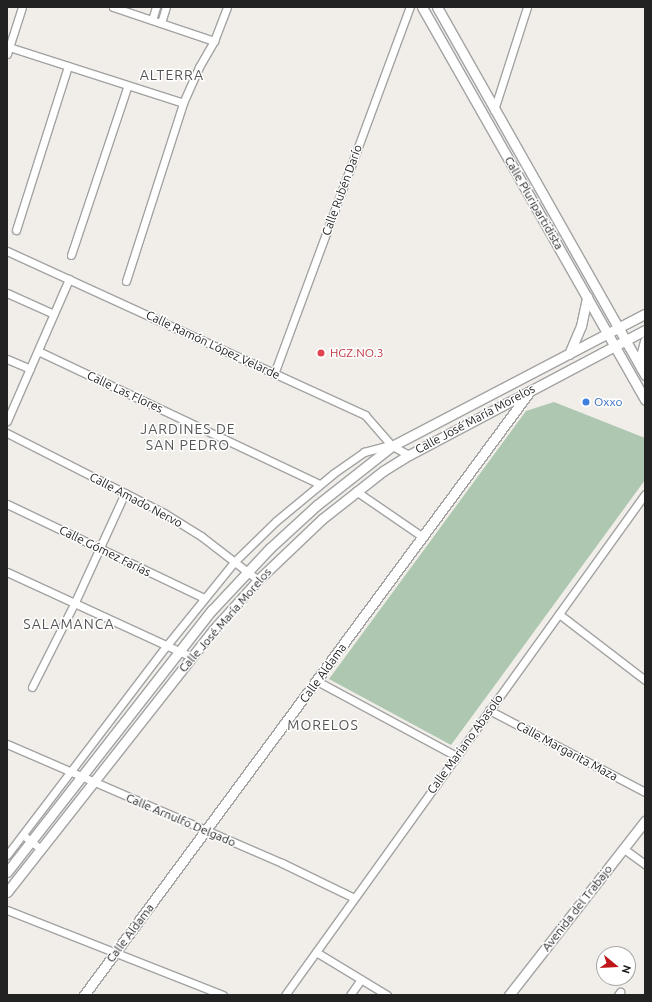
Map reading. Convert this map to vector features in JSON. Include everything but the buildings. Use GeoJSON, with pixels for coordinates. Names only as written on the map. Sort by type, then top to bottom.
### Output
{"type":"FeatureCollection","features":[{"type":"Feature","properties":{"kind":"street"},"geometry":{"type":"LineString","coordinates":[[22,7],[8,50],[68,66],[183,103]]}},
{"type":"Feature","properties":{"kind":"street"},"geometry":{"type":"LineString","coordinates":[[113,7],[214,41]]}},
{"type":"Feature","properties":{"kind":"street"},"geometry":{"type":"LineString","coordinates":[[152,20],[156,7]]}},
{"type":"Feature","properties":{"kind":"street"},"geometry":{"type":"LineString","coordinates":[[161,23],[166,7]]}},
{"type":"Feature","properties":{"kind":"street"},"geometry":{"type":"LineString","coordinates":[[126,281],[183,103],[196,73],[214,41],[227,7]]}},
{"type":"Feature","properties":{"kind":"street","name":"Calle Rubén Darío"},"geometry":{"type":"LineString","coordinates":[[274,374],[410,7]]}},
{"type":"Feature","properties":{"kind":"street","name":"Calle Pluripartidista"},"geometry":{"type":"LineString","coordinates":[[422,7],[645,400]]}},
{"type":"Feature","properties":{"kind":"street","name":"Calle Pluripartidista"},"geometry":{"type":"LineString","coordinates":[[437,7],[643,372]]}},
{"type":"Feature","properties":{"kind":"street"},"geometry":{"type":"LineString","coordinates":[[494,110],[526,7]]}},
{"type":"Feature","properties":{"kind":"street"},"geometry":{"type":"LineString","coordinates":[[16,230],[68,66]]}},
{"type":"Feature","properties":{"kind":"street"},"geometry":{"type":"LineString","coordinates":[[71,255],[128,85]]}},
{"type":"Feature","properties":{"kind":"street","name":"Calle Ramón López Velarde"},"geometry":{"type":"LineString","coordinates":[[7,251],[364,415],[392,446],[409,455]]}},
{"type":"Feature","properties":{"kind":"street"},"geometry":{"type":"LineString","coordinates":[[7,421],[69,279]]}},
{"type":"Feature","properties":{"kind":"street"},"geometry":{"type":"LineString","coordinates":[[7,293],[54,314]]}},
{"type":"Feature","properties":{"kind":"street"},"geometry":{"type":"LineString","coordinates":[[569,354],[581,326],[587,297]]}},
{"type":"Feature","properties":{"kind":"street","name":"Calle José María Morelos"},"geometry":{"type":"LineString","coordinates":[[7,872],[212,610],[248,571],[317,505],[392,446],[645,314]]}},
{"type":"Feature","properties":{"kind":"street","name":"Calle José María Morelos"},"geometry":{"type":"LineString","coordinates":[[7,892],[192,657],[258,580],[311,529],[356,491],[409,455],[532,388],[645,330]]}},
{"type":"Feature","properties":{"kind":"street"},"geometry":{"type":"LineString","coordinates":[[643,372],[645,341]]}},
{"type":"Feature","properties":{"kind":"street","name":"Calle Las Flores"},"geometry":{"type":"LineString","coordinates":[[38,351],[319,484]]}},
{"type":"Feature","properties":{"kind":"street"},"geometry":{"type":"LineString","coordinates":[[7,359],[30,369]]}},
{"type":"Feature","properties":{"kind":"street","name":"Calle Aldama"},"geometry":{"type":"LineString","coordinates":[[84,995],[532,388]]}},
{"type":"Feature","properties":{"kind":"street","name":"Calle Amado Nervo"},"geometry":{"type":"LineString","coordinates":[[7,433],[125,493],[182,525],[235,561],[258,580]]}},
{"type":"Feature","properties":{"kind":"street"},"geometry":{"type":"LineString","coordinates":[[7,855],[167,645],[235,561],[276,521],[319,484],[364,452],[392,446]]}},
{"type":"Feature","properties":{"kind":"street"},"geometry":{"type":"LineString","coordinates":[[356,491],[423,537]]}},
{"type":"Feature","properties":{"kind":"street"},"geometry":{"type":"LineString","coordinates":[[32,687],[75,602],[125,493]]}},
{"type":"Feature","properties":{"kind":"street","name":"Calle Mariano Abasolo"},"geometry":{"type":"LineString","coordinates":[[285,995],[645,494]]}},
{"type":"Feature","properties":{"kind":"street","name":"Calle Gómez Farías"},"geometry":{"type":"LineString","coordinates":[[7,504],[204,598]]}},
{"type":"Feature","properties":{"kind":"street"},"geometry":{"type":"LineString","coordinates":[[7,572],[192,657]]}},
{"type":"Feature","properties":{"kind":"street"},"geometry":{"type":"LineString","coordinates":[[558,614],[645,680]]}},
{"type":"Feature","properties":{"kind":"street"},"geometry":{"type":"LineString","coordinates":[[317,681],[456,756]]}},
{"type":"Feature","properties":{"kind":"street"},"geometry":{"type":"LineString","coordinates":[[128,696],[138,703]]}},
{"type":"Feature","properties":{"kind":"street","name":"Calle Margarita Maza"},"geometry":{"type":"LineString","coordinates":[[489,710],[645,792]]}},
{"type":"Feature","properties":{"kind":"street"},"geometry":{"type":"LineString","coordinates":[[100,732],[110,739]]}},
{"type":"Feature","properties":{"kind":"street","name":"Calle Arnulfo Delgado"},"geometry":{"type":"LineString","coordinates":[[7,744],[93,783],[282,863],[354,898]]}},
{"type":"Feature","properties":{"kind":"street","name":"Avenida del Trabajo"},"geometry":{"type":"LineString","coordinates":[[509,995],[645,821]]}},
{"type":"Feature","properties":{"kind":"street"},"geometry":{"type":"LineString","coordinates":[[23,835],[41,849]]}},
{"type":"Feature","properties":{"kind":"street"},"geometry":{"type":"LineString","coordinates":[[624,848],[645,864]]}},
{"type":"Feature","properties":{"kind":"street"},"geometry":{"type":"LineString","coordinates":[[7,910],[223,995]]}},
{"type":"Feature","properties":{"kind":"street"},"geometry":{"type":"LineString","coordinates":[[316,952],[387,995]]}},
{"type":"Feature","properties":{"kind":"street"},"geometry":{"type":"LineString","coordinates":[[350,995],[361,979]]}},
{"type":"Feature","properties":{"kind":"green space"},"geometry":{"type":"Polygon","coordinates":[[[554,402],[645,438],[645,480],[451,745],[329,679],[526,411],[554,402]]]}},
{"type":"Feature","properties":{"kind":"place","name":"HGZ.NO.3"},"geometry":{"type":"Point","coordinates":[321,353]}},
{"type":"Feature","properties":{"kind":"place","name":"Oxxo"},"geometry":{"type":"Point","coordinates":[586,402]}},
{"type":"Feature","properties":{"kind":"district","name":"ALTERRA"},"geometry":{"type":"Point","coordinates":[172,75]}},
{"type":"Feature","properties":{"kind":"district","name":"JARDINES DE SAN PEDRO"},"geometry":{"type":"Point","coordinates":[188,438]}},
{"type":"Feature","properties":{"kind":"district","name":"SALAMANCA"},"geometry":{"type":"Point","coordinates":[69,624]}},
{"type":"Feature","properties":{"kind":"district","name":"MORELOS"},"geometry":{"type":"Point","coordinates":[323,725]}}]}
